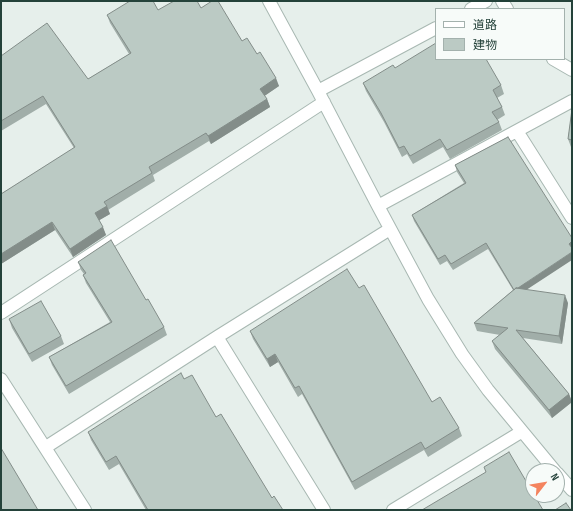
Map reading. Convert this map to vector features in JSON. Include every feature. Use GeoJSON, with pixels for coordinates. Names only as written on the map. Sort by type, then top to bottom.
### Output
{"type":"FeatureCollection","features":[{"type":"Feature","properties":{"kind":"street"},"geometry":{"type":"LineString","coordinates":[[269,1],[428,299],[462,354],[488,390],[521,432],[548,463]]}},
{"type":"Feature","properties":{"kind":"street"},"geometry":{"type":"LineString","coordinates":[[473,8],[486,1]]}},
{"type":"Feature","properties":{"kind":"street"},"geometry":{"type":"LineString","coordinates":[[318,91],[435,29]]}},
{"type":"Feature","properties":{"kind":"street"},"geometry":{"type":"LineString","coordinates":[[555,60],[572,70]]}},
{"type":"Feature","properties":{"kind":"street"},"geometry":{"type":"LineString","coordinates":[[378,206],[572,101]]}},
{"type":"Feature","properties":{"kind":"street"},"geometry":{"type":"LineString","coordinates":[[1,313],[324,102]]}},
{"type":"Feature","properties":{"kind":"street"},"geometry":{"type":"LineString","coordinates":[[517,131],[572,218]]}},
{"type":"Feature","properties":{"kind":"street"},"geometry":{"type":"LineString","coordinates":[[46,447],[217,337],[390,229]]}},
{"type":"Feature","properties":{"kind":"street"},"geometry":{"type":"LineString","coordinates":[[217,337],[324,510]]}},
{"type":"Feature","properties":{"kind":"street"},"geometry":{"type":"LineString","coordinates":[[1,379],[85,510]]}},
{"type":"Feature","properties":{"kind":"street"},"geometry":{"type":"LineString","coordinates":[[394,510],[521,432]]}},
{"type":"Feature","properties":{"kind":"building"},"geometry":{"type":"Polygon","coordinates":[[[130,1],[153,1],[158,10],[174,1],[197,1],[201,8],[212,1],[218,1],[242,41],[247,38],[257,54],[260,52],[276,78],[260,89],[267,99],[208,136],[206,133],[149,167],[152,173],[104,202],[107,206],[95,213],[103,227],[70,249],[52,222],[1,254],[1,194],[75,147],[43,96],[1,121],[1,56],[47,23],[88,79],[131,53],[107,15],[130,1]]]}},
{"type":"Feature","properties":{"kind":"building"},"geometry":{"type":"Polygon","coordinates":[[[435,44],[435,60],[487,60],[501,85],[493,90],[502,107],[492,112],[499,122],[447,150],[440,139],[410,156],[404,146],[399,148],[381,113],[363,83],[393,65],[395,68],[435,44]]]}},
{"type":"Feature","properties":{"kind":"building"},"geometry":{"type":"Polygon","coordinates":[[[572,109],[572,140],[568,139],[572,109]]]}},
{"type":"Feature","properties":{"kind":"building"},"geometry":{"type":"Polygon","coordinates":[[[508,137],[572,238],[572,241],[569,244],[572,248],[572,252],[514,290],[486,243],[451,264],[445,255],[438,259],[412,215],[466,183],[455,165],[508,137]]]}},
{"type":"Feature","properties":{"kind":"building"},"geometry":{"type":"Polygon","coordinates":[[[111,240],[146,300],[148,299],[164,327],[66,386],[49,357],[112,322],[83,275],[86,273],[78,262],[111,240]]]}},
{"type":"Feature","properties":{"kind":"building"},"geometry":{"type":"Polygon","coordinates":[[[347,269],[359,288],[364,285],[432,402],[440,397],[459,428],[425,449],[421,442],[352,482],[299,386],[295,388],[275,354],[267,359],[250,331],[347,269]]]}},
{"type":"Feature","properties":{"kind":"building"},"geometry":{"type":"Polygon","coordinates":[[[516,288],[565,295],[559,336],[516,330],[569,394],[549,410],[492,341],[508,328],[474,323],[516,288]]]}},
{"type":"Feature","properties":{"kind":"building"},"geometry":{"type":"Polygon","coordinates":[[[41,301],[61,336],[29,354],[9,319],[41,301]]]}},
{"type":"Feature","properties":{"kind":"building"},"geometry":{"type":"Polygon","coordinates":[[[181,373],[184,379],[192,375],[216,417],[221,414],[272,498],[274,496],[283,510],[148,510],[116,456],[106,462],[88,432],[181,373]]]}},
{"type":"Feature","properties":{"kind":"building"},"geometry":{"type":"Polygon","coordinates":[[[1,448],[38,510],[1,510],[1,448]]]}},
{"type":"Feature","properties":{"kind":"building"},"geometry":{"type":"Polygon","coordinates":[[[509,452],[525,479],[525,503],[539,503],[543,510],[422,510],[486,472],[484,467],[509,452]]]}},
{"type":"Feature","properties":{"kind":"building"},"geometry":{"type":"Polygon","coordinates":[[[566,503],[571,510],[555,510],[566,503]]]}}]}
